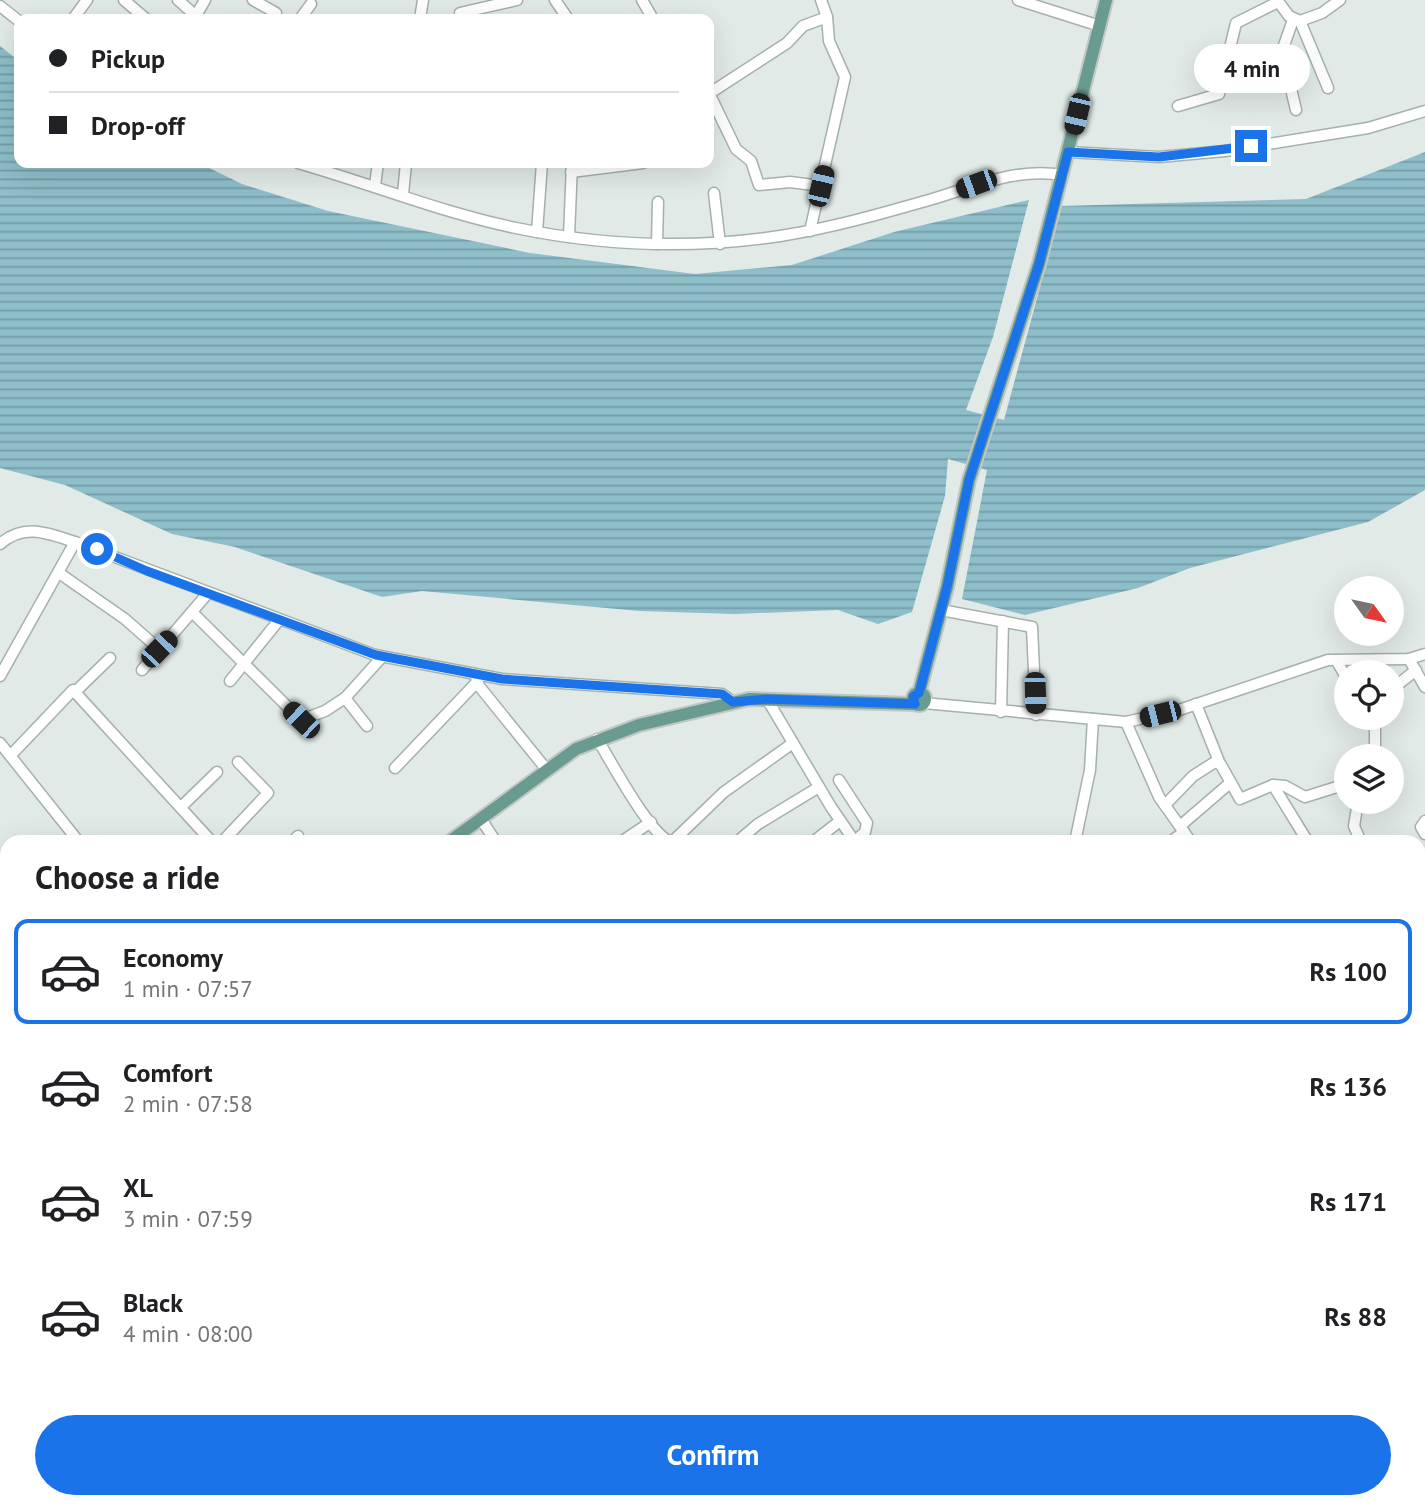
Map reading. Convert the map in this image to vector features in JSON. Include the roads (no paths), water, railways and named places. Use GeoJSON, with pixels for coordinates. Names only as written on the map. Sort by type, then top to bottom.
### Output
{"type":"FeatureCollection","features":[{"type":"Feature","properties":{"kind":"main road"},"geometry":{"type":"LineString","coordinates":[[459,835],[576,749],[597,739],[733,702],[767,699],[919,700],[942,610],[969,480],[1039,264],[1106,0]]}},
{"type":"Feature","properties":{"kind":"street"},"geometry":{"type":"LineString","coordinates":[[124,0],[140,14]]}},
{"type":"Feature","properties":{"kind":"street"},"geometry":{"type":"LineString","coordinates":[[178,0],[191,14]]}},
{"type":"Feature","properties":{"kind":"street"},"geometry":{"type":"LineString","coordinates":[[253,0],[276,13]]}},
{"type":"Feature","properties":{"kind":"street"},"geometry":{"type":"LineString","coordinates":[[467,14],[517,0]]}},
{"type":"Feature","properties":{"kind":"street"},"geometry":{"type":"LineString","coordinates":[[810,231],[845,77],[829,41],[827,17],[821,0]]}},
{"type":"Feature","properties":{"kind":"street"},"geometry":{"type":"LineString","coordinates":[[1018,0],[1100,26]]}},
{"type":"Feature","properties":{"kind":"street"},"geometry":{"type":"LineString","coordinates":[[1296,110],[1282,51],[1297,20],[1322,13],[1340,0]]}},
{"type":"Feature","properties":{"kind":"street"},"geometry":{"type":"LineString","coordinates":[[1178,106],[1219,94],[1236,23],[1278,1],[1297,20],[1328,88]]}},
{"type":"Feature","properties":{"kind":"street"},"geometry":{"type":"LineString","coordinates":[[304,14],[311,4]]}},
{"type":"Feature","properties":{"kind":"street"},"geometry":{"type":"LineString","coordinates":[[714,90],[787,43],[803,26],[827,17]]}},
{"type":"Feature","properties":{"kind":"street"},"geometry":{"type":"LineString","coordinates":[[714,103],[735,147],[749,159],[759,185],[790,181],[821,186]]}},
{"type":"Feature","properties":{"kind":"street"},"geometry":{"type":"LineString","coordinates":[[1068,152],[1159,157],[1225,151],[1368,128],[1425,111]]}},
{"type":"Feature","properties":{"kind":"street"},"geometry":{"type":"LineString","coordinates":[[332,168],[468,215],[537,232],[657,244],[719,244],[810,231],[886,213],[1005,176],[1042,171],[1063,175]]}},
{"type":"Feature","properties":{"kind":"street"},"geometry":{"type":"LineString","coordinates":[[375,185],[377,168]]}},
{"type":"Feature","properties":{"kind":"street"},"geometry":{"type":"LineString","coordinates":[[403,194],[406,168]]}},
{"type":"Feature","properties":{"kind":"street"},"geometry":{"type":"LineString","coordinates":[[537,232],[542,168]]}},
{"type":"Feature","properties":{"kind":"street"},"geometry":{"type":"LineString","coordinates":[[569,237],[571,168]]}},
{"type":"Feature","properties":{"kind":"street"},"geometry":{"type":"LineString","coordinates":[[713,193],[719,244]]}},
{"type":"Feature","properties":{"kind":"street"},"geometry":{"type":"LineString","coordinates":[[657,202],[657,244]]}},
{"type":"Feature","properties":{"kind":"street"},"geometry":{"type":"LineString","coordinates":[[0,544],[10,535],[30,530],[75,542],[382,657],[476,678],[722,694],[733,702]]}},
{"type":"Feature","properties":{"kind":"street"},"geometry":{"type":"LineString","coordinates":[[0,676],[75,542]]}},
{"type":"Feature","properties":{"kind":"street"},"geometry":{"type":"LineString","coordinates":[[59,573],[125,619],[159,649]]}},
{"type":"Feature","properties":{"kind":"street"},"geometry":{"type":"LineString","coordinates":[[142,670],[208,593]]}},
{"type":"Feature","properties":{"kind":"street"},"geometry":{"type":"LineString","coordinates":[[942,610],[1032,627],[1036,715]]}},
{"type":"Feature","properties":{"kind":"street"},"geometry":{"type":"LineString","coordinates":[[193,613],[301,720],[325,711],[345,698],[382,657]]}},
{"type":"Feature","properties":{"kind":"street"},"geometry":{"type":"LineString","coordinates":[[230,681],[279,620]]}},
{"type":"Feature","properties":{"kind":"street"},"geometry":{"type":"LineString","coordinates":[[1001,712],[1003,621]]}},
{"type":"Feature","properties":{"kind":"street"},"geometry":{"type":"LineString","coordinates":[[1336,660],[1409,659],[1425,654]]}},
{"type":"Feature","properties":{"kind":"street"},"geometry":{"type":"LineString","coordinates":[[11,755],[69,691],[76,691],[110,658]]}},
{"type":"Feature","properties":{"kind":"street"},"geometry":{"type":"LineString","coordinates":[[1409,659],[1425,687]]}},
{"type":"Feature","properties":{"kind":"street"},"geometry":{"type":"LineString","coordinates":[[919,700],[1001,712],[1126,722],[1196,704],[1300,667],[1334,660]]}},
{"type":"Feature","properties":{"kind":"street"},"geometry":{"type":"LineString","coordinates":[[1404,680],[1416,670]]}},
{"type":"Feature","properties":{"kind":"street"},"geometry":{"type":"LineString","coordinates":[[395,768],[476,678]]}},
{"type":"Feature","properties":{"kind":"street"},"geometry":{"type":"LineString","coordinates":[[476,678],[547,770]]}},
{"type":"Feature","properties":{"kind":"street"},"geometry":{"type":"LineString","coordinates":[[76,691],[206,835]]}},
{"type":"Feature","properties":{"kind":"street"},"geometry":{"type":"LineString","coordinates":[[345,698],[367,726]]}},
{"type":"Feature","properties":{"kind":"street"},"geometry":{"type":"LineString","coordinates":[[767,699],[850,835]]}},
{"type":"Feature","properties":{"kind":"street"},"geometry":{"type":"LineString","coordinates":[[1196,704],[1220,764],[1240,799],[1273,785],[1282,785],[1305,797],[1334,788]]}},
{"type":"Feature","properties":{"kind":"street"},"geometry":{"type":"LineString","coordinates":[[1076,835],[1090,770],[1093,719]]}},
{"type":"Feature","properties":{"kind":"street"},"geometry":{"type":"LineString","coordinates":[[1126,722],[1139,756],[1165,805],[1186,835]]}},
{"type":"Feature","properties":{"kind":"street"},"geometry":{"type":"LineString","coordinates":[[597,739],[661,835]]}},
{"type":"Feature","properties":{"kind":"street"},"geometry":{"type":"LineString","coordinates":[[0,743],[74,835]]}},
{"type":"Feature","properties":{"kind":"street"},"geometry":{"type":"LineString","coordinates":[[679,835],[706,807],[793,743]]}},
{"type":"Feature","properties":{"kind":"street"},"geometry":{"type":"LineString","coordinates":[[229,835],[268,793],[238,762]]}},
{"type":"Feature","properties":{"kind":"street"},"geometry":{"type":"LineString","coordinates":[[1165,805],[1205,767],[1215,762],[1220,764]]}},
{"type":"Feature","properties":{"kind":"street"},"geometry":{"type":"LineString","coordinates":[[182,806],[217,772]]}},
{"type":"Feature","properties":{"kind":"street"},"geometry":{"type":"LineString","coordinates":[[839,780],[867,823],[862,835]]}},
{"type":"Feature","properties":{"kind":"street"},"geometry":{"type":"LineString","coordinates":[[1176,835],[1230,783]]}},
{"type":"Feature","properties":{"kind":"street"},"geometry":{"type":"LineString","coordinates":[[1273,785],[1304,835]]}},
{"type":"Feature","properties":{"kind":"street"},"geometry":{"type":"LineString","coordinates":[[745,835],[758,824],[819,787]]}},
{"type":"Feature","properties":{"kind":"street"},"geometry":{"type":"LineString","coordinates":[[1356,814],[1354,826],[1358,835]]}},
{"type":"Feature","properties":{"kind":"street"},"geometry":{"type":"LineString","coordinates":[[481,819],[491,835]]}},
{"type":"Feature","properties":{"kind":"street"},"geometry":{"type":"LineString","coordinates":[[822,835],[841,821]]}},
{"type":"Feature","properties":{"kind":"street"},"geometry":{"type":"LineString","coordinates":[[1425,821],[1421,827],[1425,834]]}},
{"type":"Feature","properties":{"kind":"street"},"geometry":{"type":"LineString","coordinates":[[632,835],[651,822]]}},
{"type":"Feature","properties":{"kind":"water"},"geometry":{"type":"Polygon","coordinates":[[[0,46],[14,57],[14,168],[209,168],[242,184],[328,211],[530,253],[695,274],[792,265],[894,232],[1029,200],[993,337],[966,410],[1004,420],[1062,206],[1306,199],[1425,152],[1425,490],[1368,522],[1190,568],[1138,588],[1025,615],[962,599],[987,470],[948,459],[945,496],[912,612],[878,624],[838,610],[735,614],[639,611],[422,591],[382,597],[235,547],[172,534],[65,485],[0,468],[0,46]]]}}]}
